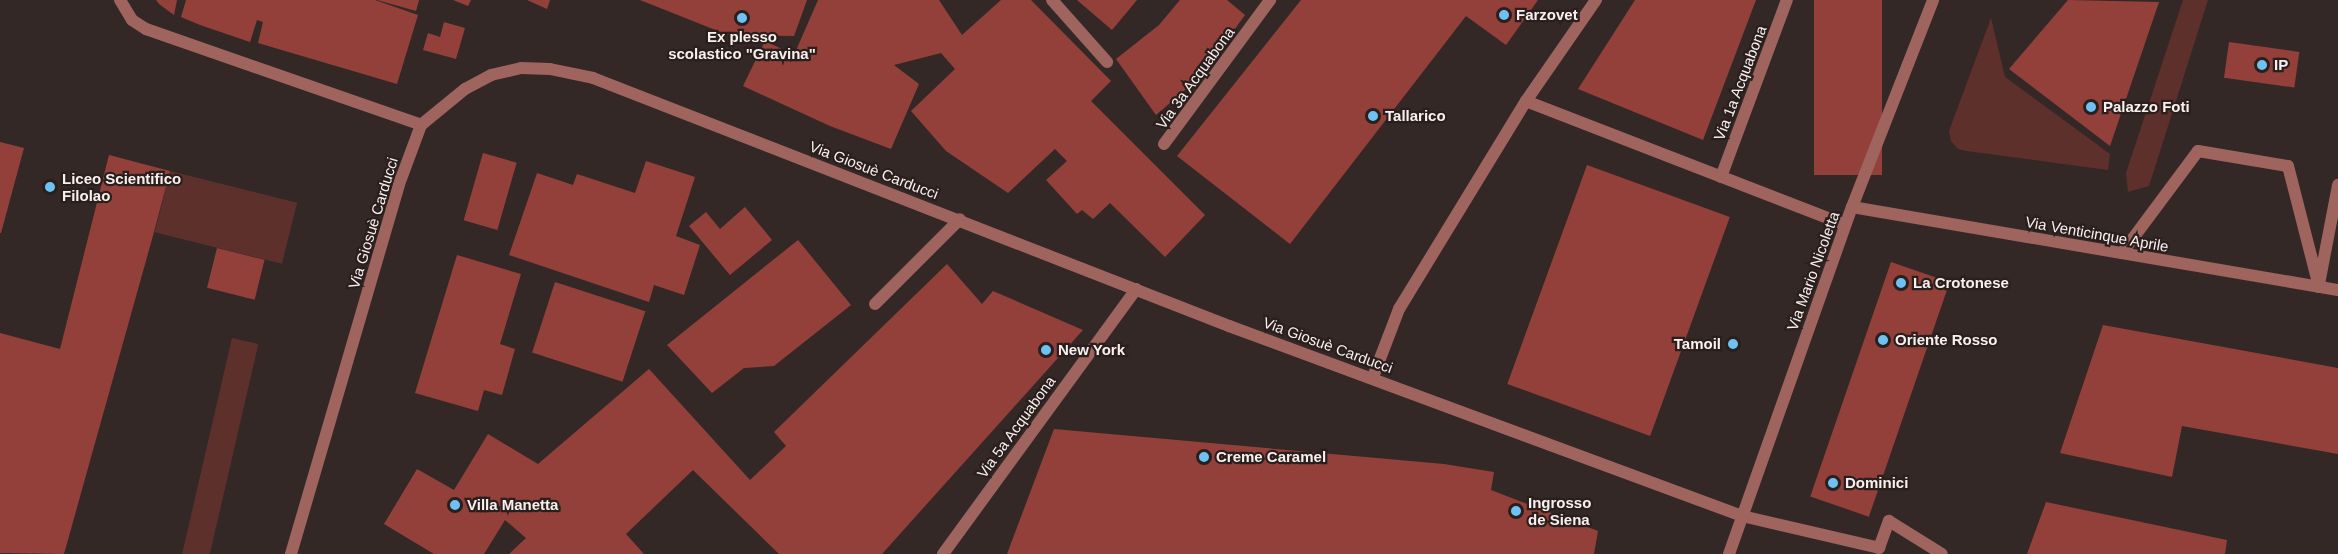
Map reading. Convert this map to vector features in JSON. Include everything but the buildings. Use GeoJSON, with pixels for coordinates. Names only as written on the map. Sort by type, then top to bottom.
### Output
{"type":"FeatureCollection","features":[{"type":"Feature","properties":{"kind":"street"},"geometry":{"type":"LineString","coordinates":[[120,0],[132,20],[146,28],[421,125]]}},
{"type":"Feature","properties":{"kind":"street"},"geometry":{"type":"LineString","coordinates":[[1052,0],[1107,62]]}},
{"type":"Feature","properties":{"kind":"street","name":"Via 3a Acquabona"},"geometry":{"type":"LineString","coordinates":[[1164,144],[1270,0]]}},
{"type":"Feature","properties":{"kind":"street"},"geometry":{"type":"LineString","coordinates":[[1373,377],[1399,309],[1526,101],[1596,0]]}},
{"type":"Feature","properties":{"kind":"street","name":"Via 1a Acquabona"},"geometry":{"type":"LineString","coordinates":[[1721,177],[1787,0]]}},
{"type":"Feature","properties":{"kind":"street","name":"Via Mario Nicoletta"},"geometry":{"type":"LineString","coordinates":[[1729,554],[1845,225],[1933,0]]}},
{"type":"Feature","properties":{"kind":"street","name":"Via Giosuè Carducci"},"geometry":{"type":"LineString","coordinates":[[291,554],[401,179],[421,125],[465,89],[491,75],[521,68],[550,69],[593,78],[1136,289],[1742,516],[1877,551]]}},
{"type":"Feature","properties":{"kind":"street"},"geometry":{"type":"LineString","coordinates":[[1526,101],[1845,225]]}},
{"type":"Feature","properties":{"kind":"street"},"geometry":{"type":"LineString","coordinates":[[2122,253],[2198,151],[2288,166],[2319,287]]}},
{"type":"Feature","properties":{"kind":"street"},"geometry":{"type":"LineString","coordinates":[[2319,287],[2338,185]]}},
{"type":"Feature","properties":{"kind":"street","name":"Via Venticinque Aprile"},"geometry":{"type":"LineString","coordinates":[[1852,207],[2338,290]]}},
{"type":"Feature","properties":{"kind":"street"},"geometry":{"type":"LineString","coordinates":[[875,304],[960,219]]}},
{"type":"Feature","properties":{"kind":"street","name":"Via 5a Acquabona"},"geometry":{"type":"LineString","coordinates":[[943,554],[1136,289]]}},
{"type":"Feature","properties":{"kind":"street"},"geometry":{"type":"LineString","coordinates":[[1877,551],[1889,521],[1942,554]]}},
{"type":"Feature","properties":{"kind":"shaded area"},"geometry":{"type":"Polygon","coordinates":[[[2183,0],[2208,0],[2149,186],[2128,192],[2126,173],[2183,0]]]}},
{"type":"Feature","properties":{"kind":"shaded area"},"geometry":{"type":"Polygon","coordinates":[[[1991,18],[2005,77],[2110,154],[2108,170],[1967,151],[1958,149],[1951,141],[1949,131],[1991,18]]]}},
{"type":"Feature","properties":{"kind":"shaded area"},"geometry":{"type":"Polygon","coordinates":[[[170,171],[297,203],[282,264],[155,232],[170,171]]]}},
{"type":"Feature","properties":{"kind":"shaded area"},"geometry":{"type":"Polygon","coordinates":[[[232,338],[258,344],[210,554],[182,554],[232,338]]]}},
{"type":"Feature","properties":{"kind":"place","name":"Farzovet"},"geometry":{"type":"Point","coordinates":[1504,15]}},
{"type":"Feature","properties":{"kind":"place","name":"Ex plesso scolastico \"Gravina\""},"geometry":{"type":"Point","coordinates":[742,18]}},
{"type":"Feature","properties":{"kind":"place","name":"IP"},"geometry":{"type":"Point","coordinates":[2262,65]}},
{"type":"Feature","properties":{"kind":"place","name":"Palazzo Foti"},"geometry":{"type":"Point","coordinates":[2091,107]}},
{"type":"Feature","properties":{"kind":"place","name":"Tallarico"},"geometry":{"type":"Point","coordinates":[1373,116]}},
{"type":"Feature","properties":{"kind":"place","name":"Liceo Scientifico Filolao"},"geometry":{"type":"Point","coordinates":[50,187]}},
{"type":"Feature","properties":{"kind":"place","name":"La Crotonese"},"geometry":{"type":"Point","coordinates":[1901,283]}},
{"type":"Feature","properties":{"kind":"place","name":"Oriente Rosso"},"geometry":{"type":"Point","coordinates":[1883,340]}},
{"type":"Feature","properties":{"kind":"place","name":"Tamoil"},"geometry":{"type":"Point","coordinates":[1733,344]}},
{"type":"Feature","properties":{"kind":"place","name":"New York"},"geometry":{"type":"Point","coordinates":[1046,350]}},
{"type":"Feature","properties":{"kind":"place","name":"Creme Caramel"},"geometry":{"type":"Point","coordinates":[1204,457]}},
{"type":"Feature","properties":{"kind":"place","name":"Dominici"},"geometry":{"type":"Point","coordinates":[1833,483]}},
{"type":"Feature","properties":{"kind":"place","name":"Villa Manetta"},"geometry":{"type":"Point","coordinates":[455,505]}},
{"type":"Feature","properties":{"kind":"place","name":"Ingrosso de Siena"},"geometry":{"type":"Point","coordinates":[1516,511]}}]}
